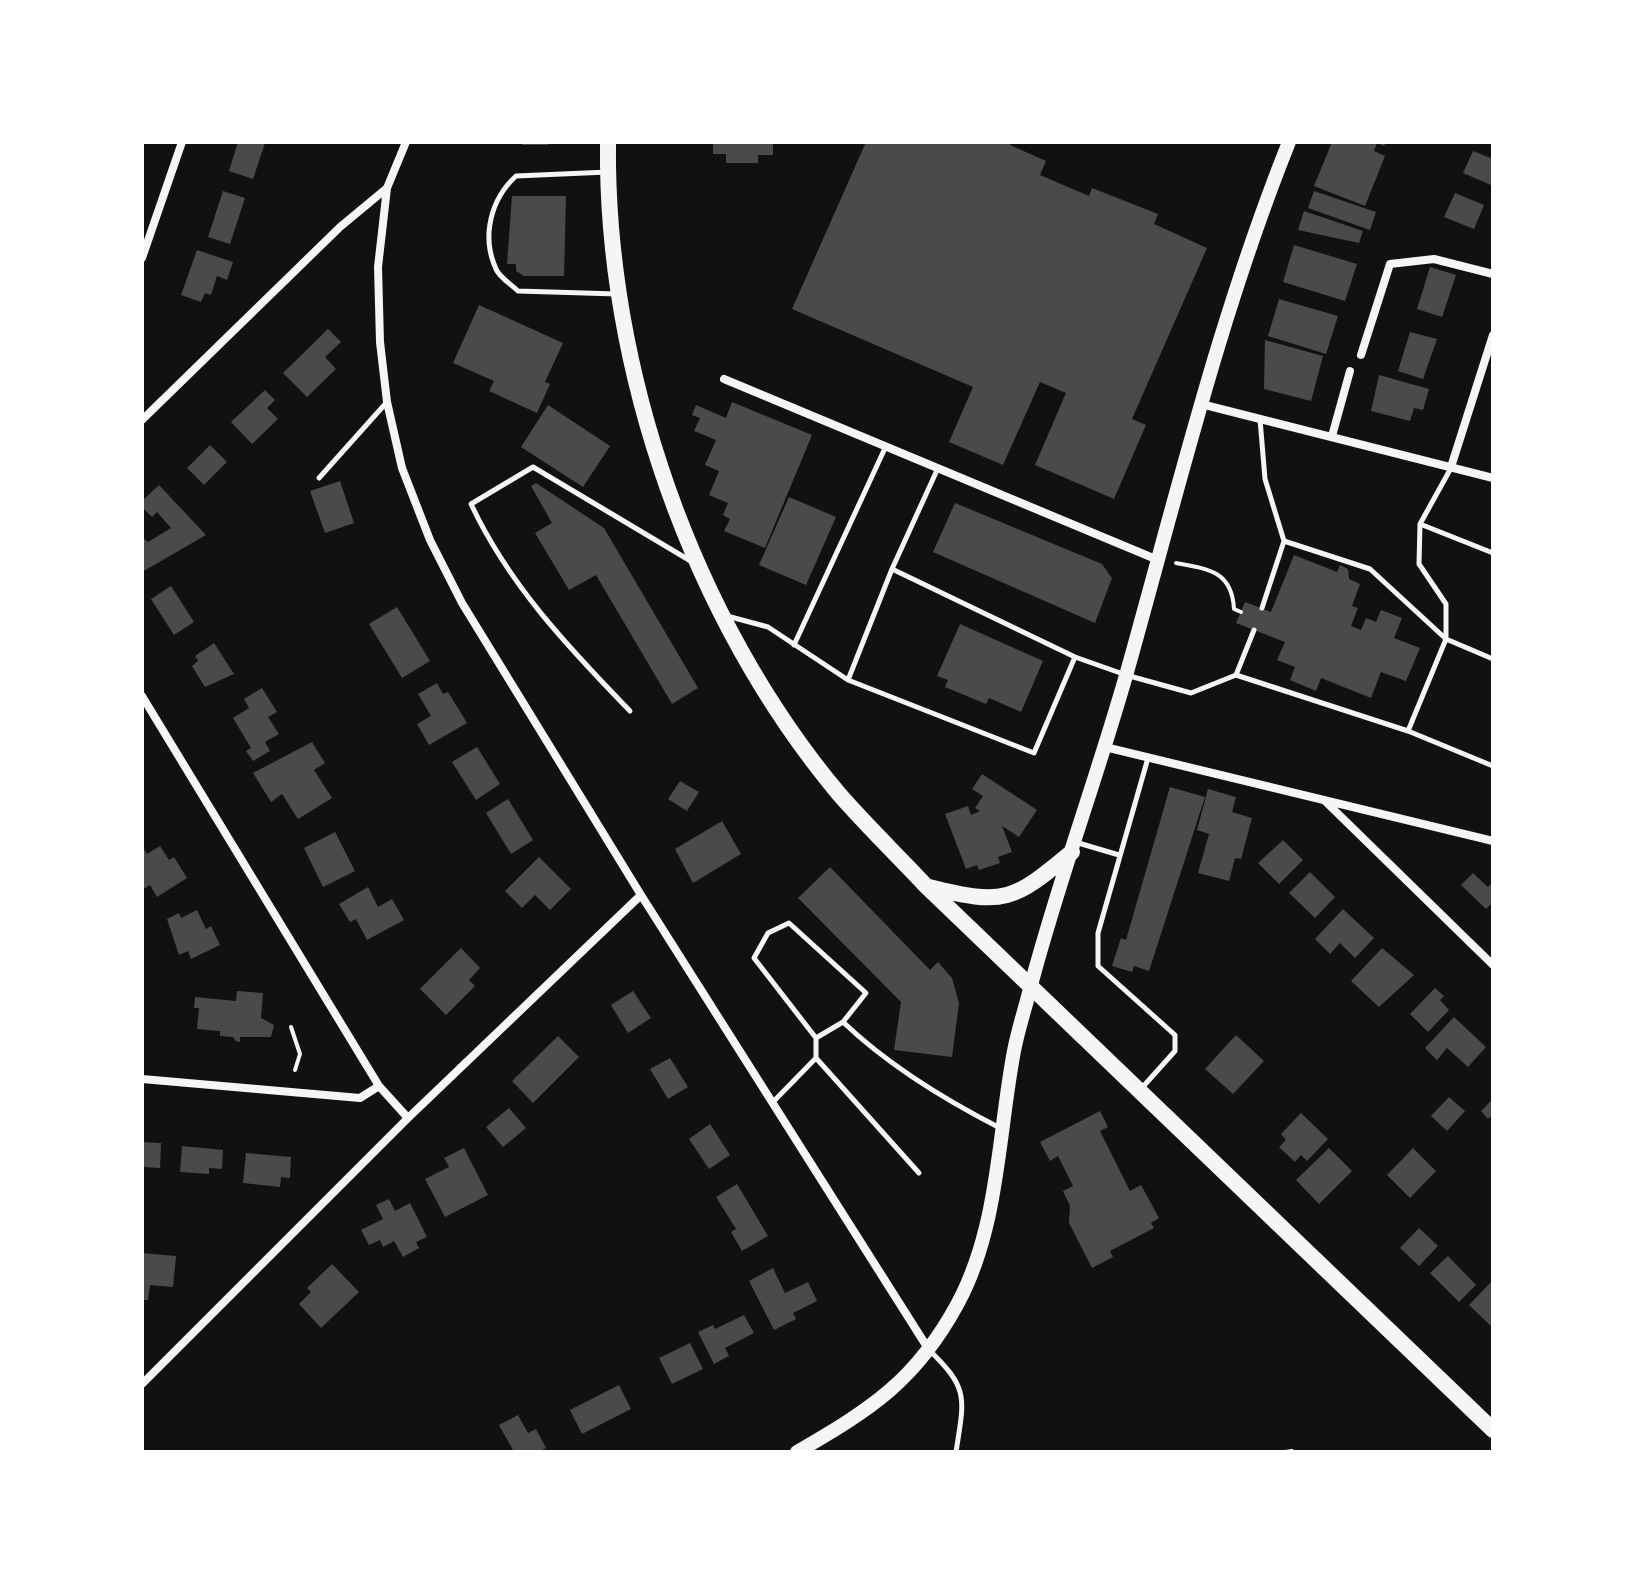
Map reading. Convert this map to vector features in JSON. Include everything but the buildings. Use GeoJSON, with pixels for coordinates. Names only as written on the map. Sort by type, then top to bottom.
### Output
{"type":"FeatureCollection","features":[{"type":"Feature","properties":{"kind":"highway"},"geometry":{"type":"LineString","coordinates":[[608,142],[621,294],[647,425],[681,532],[722,614],[778,712],[839,794],[927,887],[1493,1430]]}},
{"type":"Feature","properties":{"kind":"highway"},"geometry":{"type":"LineString","coordinates":[[927,887],[978,899],[1011,896],[1027,889],[1073,847]]}},
{"type":"Feature","properties":{"kind":"main road"},"geometry":{"type":"LineString","coordinates":[[797,1452],[886,1396],[929,1350],[959,1300],[974,1264],[994,1190],[1014,1050],[1031,986],[1105,747],[1250,241],[1289,142]]}},
{"type":"Feature","properties":{"kind":"street"},"geometry":{"type":"LineString","coordinates":[[142,258],[182,142]]}},
{"type":"Feature","properties":{"kind":"street"},"geometry":{"type":"LineString","coordinates":[[406,142],[387,188],[378,267],[380,342],[387,402],[402,468],[430,540],[462,603],[641,895],[929,1350]]}},
{"type":"Feature","properties":{"kind":"street"},"geometry":{"type":"LineString","coordinates":[[142,420],[340,227],[387,188]]}},
{"type":"Feature","properties":{"kind":"street"},"geometry":{"type":"LineString","coordinates":[[1361,355],[1390,264],[1434,259],[1493,274]]}},
{"type":"Feature","properties":{"kind":"street"},"geometry":{"type":"LineString","coordinates":[[1451,467],[1493,335]]}},
{"type":"Feature","properties":{"kind":"street"},"geometry":{"type":"LineString","coordinates":[[1332,436],[1350,371]]}},
{"type":"Feature","properties":{"kind":"street"},"geometry":{"type":"LineString","coordinates":[[724,379],[1158,560]]}},
{"type":"Feature","properties":{"kind":"street"},"geometry":{"type":"LineString","coordinates":[[1201,404],[1493,478]]}},
{"type":"Feature","properties":{"kind":"street"},"geometry":{"type":"LineString","coordinates":[[142,696],[379,1086],[408,1118]]}},
{"type":"Feature","properties":{"kind":"street"},"geometry":{"type":"LineString","coordinates":[[1105,747],[1493,841]]}},
{"type":"Feature","properties":{"kind":"street"},"geometry":{"type":"LineString","coordinates":[[1324,801],[1493,965]]}},
{"type":"Feature","properties":{"kind":"street"},"geometry":{"type":"LineString","coordinates":[[142,1384],[408,1118],[641,895]]}},
{"type":"Feature","properties":{"kind":"street"},"geometry":{"type":"LineString","coordinates":[[142,1079],[360,1098],[379,1086]]}},
{"type":"Feature","properties":{"kind":"lane"},"geometry":{"type":"LineString","coordinates":[[609,172],[516,176],[499,191],[487,233],[496,271],[518,291],[621,294]]}},
{"type":"Feature","properties":{"kind":"lane"},"geometry":{"type":"LineString","coordinates":[[319,478],[387,402]]}},
{"type":"Feature","properties":{"kind":"lane"},"geometry":{"type":"LineString","coordinates":[[1259,418],[1265,479],[1284,541],[1262,608]]}},
{"type":"Feature","properties":{"kind":"lane"},"geometry":{"type":"LineString","coordinates":[[794,645],[886,446]]}},
{"type":"Feature","properties":{"kind":"lane"},"geometry":{"type":"LineString","coordinates":[[630,711],[559,639],[493,551],[471,504],[533,467],[698,566]]}},
{"type":"Feature","properties":{"kind":"lane"},"geometry":{"type":"LineString","coordinates":[[1408,731],[1446,639],[1446,604],[1419,564],[1420,524],[1451,467]]}},
{"type":"Feature","properties":{"kind":"lane"},"geometry":{"type":"LineString","coordinates":[[848,680],[892,569],[938,468]]}},
{"type":"Feature","properties":{"kind":"lane"},"geometry":{"type":"LineString","coordinates":[[1420,524],[1493,553]]}},
{"type":"Feature","properties":{"kind":"lane"},"geometry":{"type":"LineString","coordinates":[[1284,541],[1370,569],[1446,639],[1493,659]]}},
{"type":"Feature","properties":{"kind":"lane"},"geometry":{"type":"LineString","coordinates":[[892,569],[1075,657],[1126,675],[1191,693],[1236,675],[1408,731],[1493,766]]}},
{"type":"Feature","properties":{"kind":"lane"},"geometry":{"type":"LineString","coordinates":[[722,614],[768,627],[848,680],[1034,753],[1075,657]]}},
{"type":"Feature","properties":{"kind":"lane"},"geometry":{"type":"LineString","coordinates":[[1236,675],[1254,630]]}},
{"type":"Feature","properties":{"kind":"lane"},"geometry":{"type":"LineString","coordinates":[[1139,1090],[1175,1051],[1175,1035],[1098,966],[1098,933],[1148,757]]}},
{"type":"Feature","properties":{"kind":"lane"},"geometry":{"type":"LineString","coordinates":[[1073,847],[1119,855]]}},
{"type":"Feature","properties":{"kind":"lane"},"geometry":{"type":"LineString","coordinates":[[816,1038],[843,1022],[866,993],[789,923],[768,933],[754,958],[816,1038],[816,1058],[919,1173]]}},
{"type":"Feature","properties":{"kind":"lane"},"geometry":{"type":"LineString","coordinates":[[843,1022],[872,1050],[968,1112],[1003,1129]]}},
{"type":"Feature","properties":{"kind":"lane"},"geometry":{"type":"LineString","coordinates":[[772,1103],[816,1058]]}},
{"type":"Feature","properties":{"kind":"lane"},"geometry":{"type":"LineString","coordinates":[[929,1350],[956,1375],[961,1392],[956,1452]]}},
{"type":"Feature","properties":{"kind":"path"},"geometry":{"type":"LineString","coordinates":[[1158,560],[1196,567],[1227,579],[1233,588],[1234,609],[1241,612]]}},
{"type":"Feature","properties":{"kind":"path"},"geometry":{"type":"LineString","coordinates":[[291,1027],[300,1054],[295,1070]]}},
{"type":"Feature","properties":{"kind":"path"},"geometry":{"type":"LineString","coordinates":[[1285,1452],[1292,1451]]}}]}
